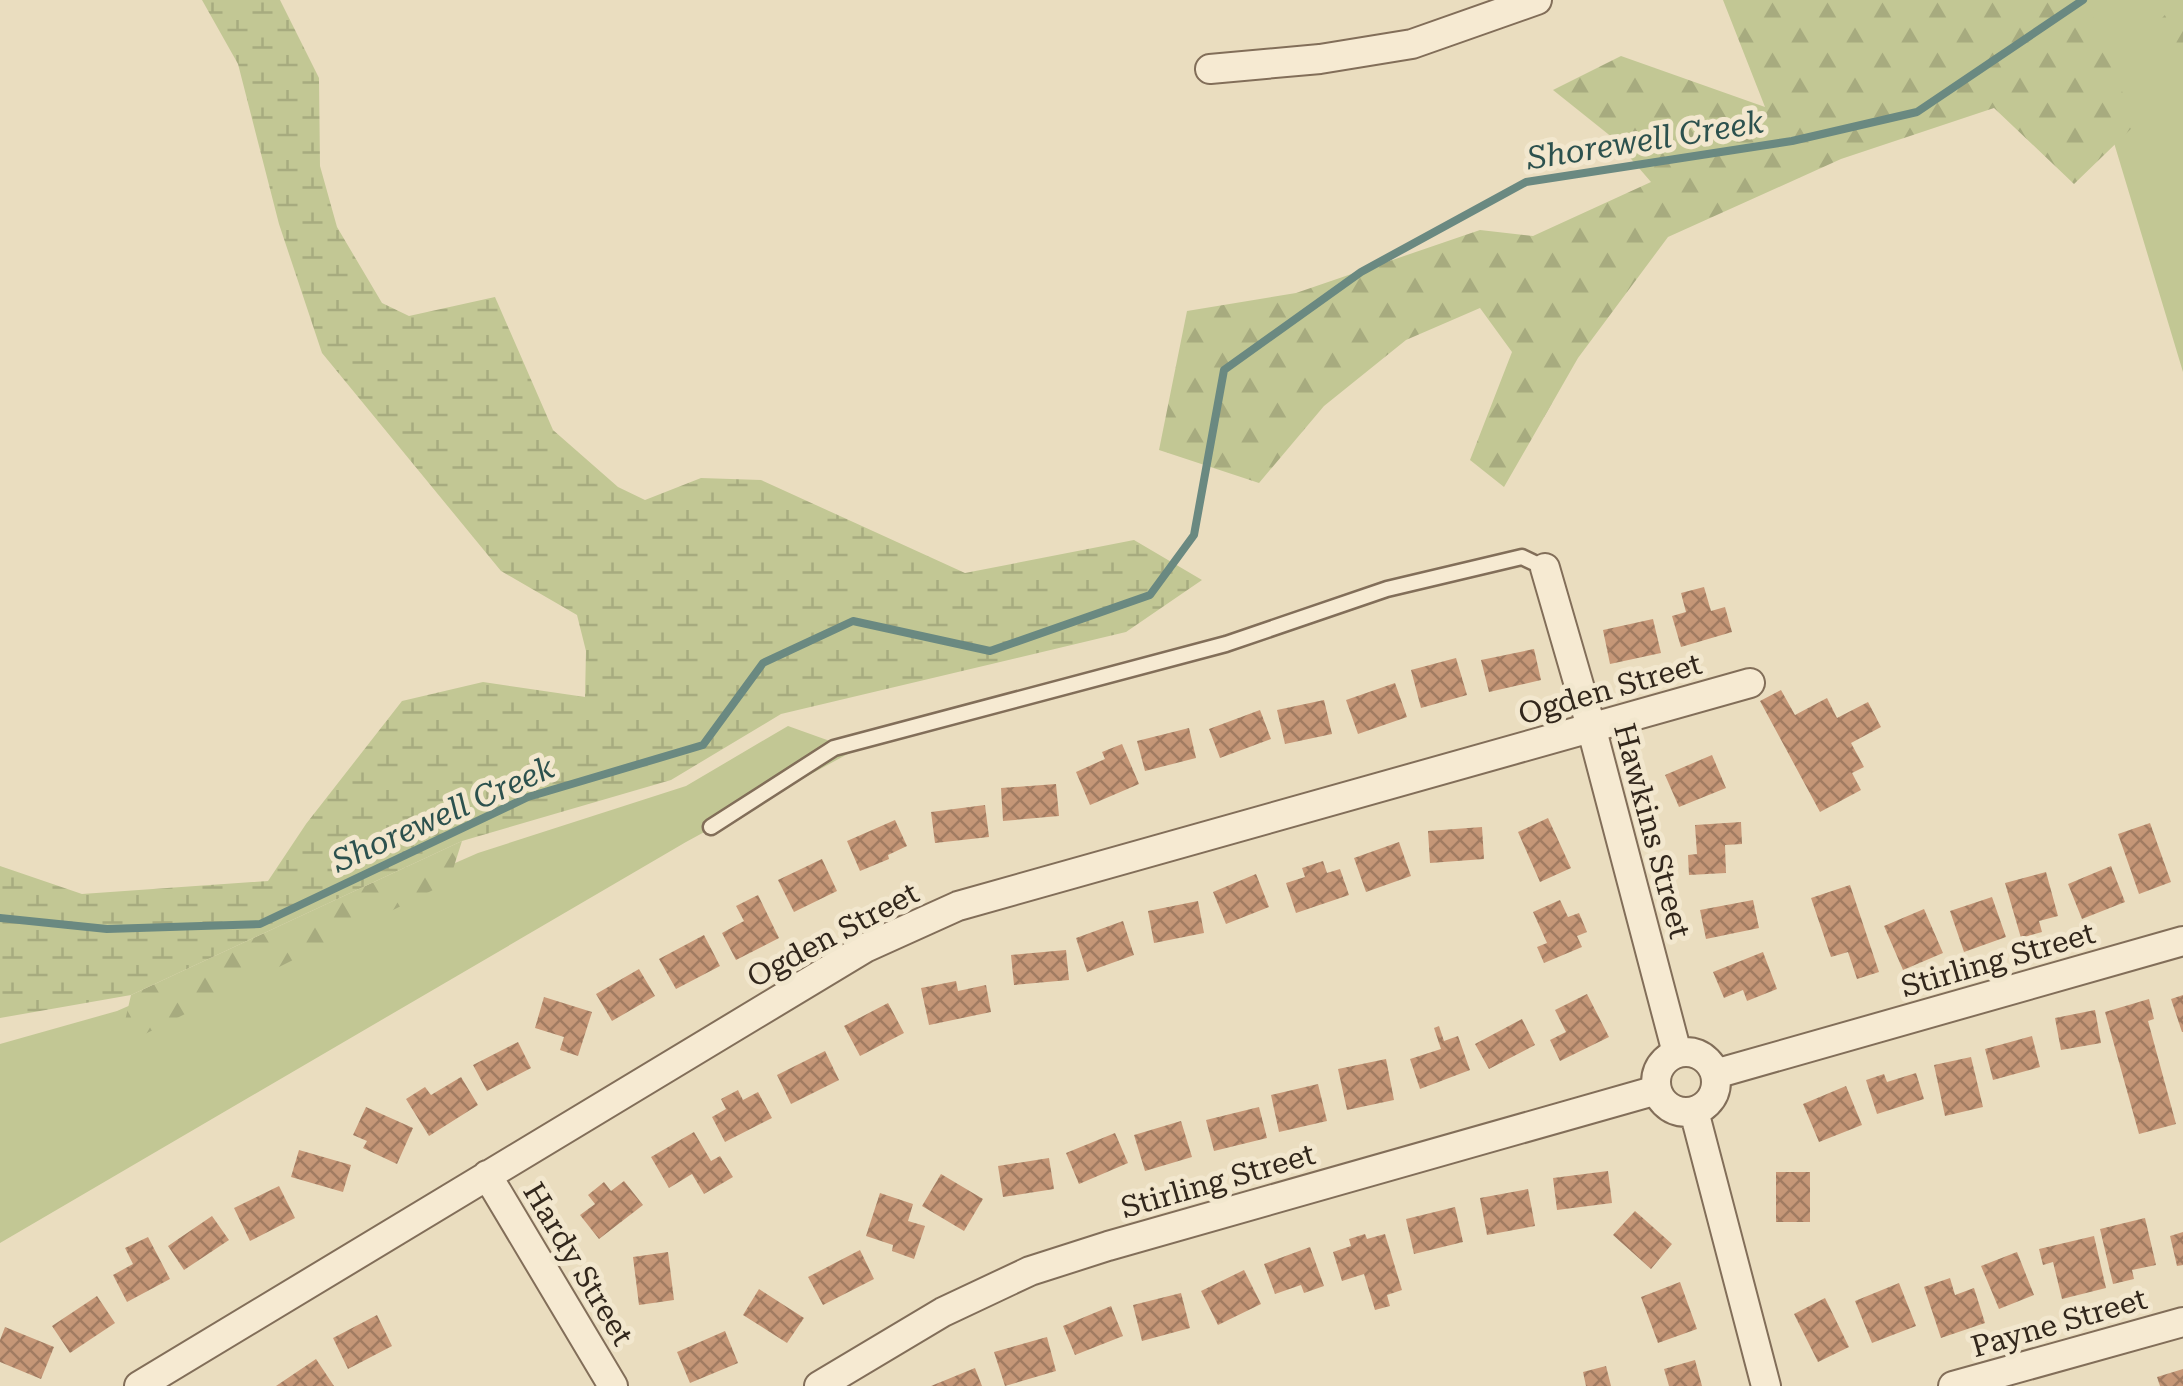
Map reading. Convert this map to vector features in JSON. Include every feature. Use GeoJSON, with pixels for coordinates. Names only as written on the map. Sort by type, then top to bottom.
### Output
{"type":"FeatureCollection","features":[{"type":"Feature","properties":{"kind":"street"},"geometry":{"type":"LineString","coordinates":[[1210,69],[1320,59],[1412,44],[1524,2]]}},
{"type":"Feature","properties":{"kind":"street","name":"Hawkins Street"},"geometry":{"type":"LineString","coordinates":[[1545,568],[1677,1053]]}},
{"type":"Feature","properties":{"kind":"street","name":"Ogden Street"},"geometry":{"type":"LineString","coordinates":[[139,1386],[866,948],[958,906],[1750,684]]}},
{"type":"Feature","properties":{"kind":"street","name":"Stirling Street"},"geometry":{"type":"LineString","coordinates":[[1715,1074],[2183,941]]}},
{"type":"Feature","properties":{"kind":"street"},"geometry":{"type":"LineString","coordinates":[[1677,1053],[1696,1054],[1711,1065],[1715,1074],[1714,1092],[1694,1111],[1667,1106],[1656,1090],[1657,1072],[1677,1053]]}},
{"type":"Feature","properties":{"kind":"street","name":"Stirling Street"},"geometry":{"type":"LineString","coordinates":[[819,1386],[943,1312],[1030,1271],[1126,1240],[1656,1090]]}},
{"type":"Feature","properties":{"kind":"street"},"geometry":{"type":"LineString","coordinates":[[1694,1111],[1766,1386]]}},
{"type":"Feature","properties":{"kind":"street","name":"Hardy Street"},"geometry":{"type":"LineString","coordinates":[[487,1175],[613,1386]]}},
{"type":"Feature","properties":{"kind":"street","name":"Payne Street"},"geometry":{"type":"LineString","coordinates":[[1953,1386],[2183,1322]]}},
{"type":"Feature","properties":{"kind":"lane"},"geometry":{"type":"LineString","coordinates":[[711,827],[834,748],[1226,644],[1387,589],[1522,557],[1545,568]]}},
{"type":"Feature","properties":{"kind":"green space"},"geometry":{"type":"Polygon","coordinates":[[[202,0],[280,0],[319,78],[320,166],[337,227],[382,303],[409,316],[495,297],[553,430],[618,487],[645,500],[701,478],[761,480],[965,573],[1134,540],[1202,580],[1126,632],[781,714],[671,780],[462,841],[131,995],[0,1018],[0,866],[82,894],[268,881],[306,824],[402,701],[483,682],[585,697],[586,651],[577,615],[501,571],[322,353],[279,224],[238,64],[202,0]]]}},
{"type":"Feature","properties":{"kind":"green space"},"geometry":{"type":"Polygon","coordinates":[[[1723,0],[2087,0],[2135,125],[2074,184],[1994,108],[1841,159],[1668,237],[1578,358],[1504,487],[1470,460],[1512,352],[1480,308],[1406,340],[1324,406],[1259,483],[1159,450],[1187,311],[1296,293],[1480,230],[1533,236],[1651,182],[1613,138],[1553,90],[1621,56],[1765,107],[1723,0]]]}},
{"type":"Feature","properties":{"kind":"green space"},"geometry":{"type":"Polygon","coordinates":[[[2071,0],[2183,0],[2183,372],[2071,0]]]}},
{"type":"Feature","properties":{"kind":"green space"},"geometry":{"type":"Polygon","coordinates":[[[2183,0],[2183,62],[2145,36],[2183,0]]]}},
{"type":"Feature","properties":{"kind":"green space"},"geometry":{"type":"Polygon","coordinates":[[[788,726],[855,750],[686,842],[0,1243],[0,1044],[117,1011],[478,853],[686,786],[788,726]]]}},
{"type":"Feature","properties":{"kind":"green space"},"geometry":{"type":"Polygon","coordinates":[[[462,841],[449,882],[119,1047],[131,995],[462,841]]]}},
{"type":"Feature","properties":{"kind":"building"},"geometry":{"type":"Polygon","coordinates":[[[1704,587],[1711,611],[1725,607],[1732,632],[1681,647],[1672,616],[1686,612],[1681,593],[1704,587]]]}},
{"type":"Feature","properties":{"kind":"building"},"geometry":{"type":"Polygon","coordinates":[[[1653,619],[1661,653],[1610,664],[1603,630],[1653,619]]]}},
{"type":"Feature","properties":{"kind":"building"},"geometry":{"type":"Polygon","coordinates":[[[1534,649],[1541,680],[1489,692],[1481,660],[1534,649]]]}},
{"type":"Feature","properties":{"kind":"building"},"geometry":{"type":"Polygon","coordinates":[[[1456,658],[1467,695],[1421,708],[1411,670],[1456,658]]]}},
{"type":"Feature","properties":{"kind":"building"},"geometry":{"type":"Polygon","coordinates":[[[1395,683],[1407,717],[1358,734],[1346,700],[1395,683]]]}},
{"type":"Feature","properties":{"kind":"building"},"geometry":{"type":"Polygon","coordinates":[[[1781,690],[1795,715],[1827,698],[1837,718],[1868,702],[1881,727],[1851,743],[1864,767],[1852,773],[1861,790],[1820,812],[1760,701],[1781,690]]]}},
{"type":"Feature","properties":{"kind":"building"},"geometry":{"type":"Polygon","coordinates":[[[1324,700],[1332,734],[1285,744],[1277,710],[1324,700]]]}},
{"type":"Feature","properties":{"kind":"building"},"geometry":{"type":"Polygon","coordinates":[[[1260,710],[1271,739],[1220,758],[1209,729],[1260,710]]]}},
{"type":"Feature","properties":{"kind":"building"},"geometry":{"type":"Polygon","coordinates":[[[1189,728],[1196,758],[1145,771],[1137,741],[1189,728]]]}},
{"type":"Feature","properties":{"kind":"building"},"geometry":{"type":"Polygon","coordinates":[[[1122,744],[1139,784],[1090,805],[1076,772],[1105,759],[1102,752],[1122,744]]]}},
{"type":"Feature","properties":{"kind":"building"},"geometry":{"type":"Polygon","coordinates":[[[1712,755],[1726,788],[1679,807],[1665,775],[1712,755]]]}},
{"type":"Feature","properties":{"kind":"building"},"geometry":{"type":"Polygon","coordinates":[[[1056,784],[1059,816],[1003,821],[1001,788],[1056,784]]]}},
{"type":"Feature","properties":{"kind":"building"},"geometry":{"type":"Polygon","coordinates":[[[985,805],[989,837],[935,843],[931,812],[985,805]]]}},
{"type":"Feature","properties":{"kind":"building"},"geometry":{"type":"Polygon","coordinates":[[[1548,818],[1571,868],[1540,882],[1518,832],[1548,818]]]}},
{"type":"Feature","properties":{"kind":"building"},"geometry":{"type":"Polygon","coordinates":[[[895,820],[907,846],[888,855],[889,859],[860,871],[847,841],[895,820]]]}},
{"type":"Feature","properties":{"kind":"building"},"geometry":{"type":"Polygon","coordinates":[[[1741,822],[1742,844],[1725,845],[1726,873],[1689,875],[1688,855],[1697,854],[1695,825],[1741,822]]]}},
{"type":"Feature","properties":{"kind":"building"},"geometry":{"type":"Polygon","coordinates":[[[2150,823],[2171,882],[2139,894],[2118,834],[2150,823]]]}},
{"type":"Feature","properties":{"kind":"building"},"geometry":{"type":"Polygon","coordinates":[[[1482,827],[1484,859],[1430,863],[1428,831],[1482,827]]]}},
{"type":"Feature","properties":{"kind":"building"},"geometry":{"type":"Polygon","coordinates":[[[1399,842],[1411,876],[1366,892],[1354,858],[1399,842]]]}},
{"type":"Feature","properties":{"kind":"building"},"geometry":{"type":"Polygon","coordinates":[[[822,859],[837,891],[794,912],[778,880],[822,859]]]}},
{"type":"Feature","properties":{"kind":"building"},"geometry":{"type":"Polygon","coordinates":[[[1323,861],[1327,873],[1340,869],[1349,895],[1296,913],[1286,883],[1305,877],[1302,868],[1323,861]]]}},
{"type":"Feature","properties":{"kind":"building"},"geometry":{"type":"Polygon","coordinates":[[[2111,866],[2125,902],[2082,919],[2068,884],[2111,866]]]}},
{"type":"Feature","properties":{"kind":"building"},"geometry":{"type":"Polygon","coordinates":[[[2046,872],[2058,916],[2039,921],[2042,932],[2021,938],[2005,883],[2046,872]]]}},
{"type":"Feature","properties":{"kind":"building"},"geometry":{"type":"Polygon","coordinates":[[[1256,874],[1269,907],[1226,924],[1213,892],[1256,874]]]}},
{"type":"Feature","properties":{"kind":"building"},"geometry":{"type":"Polygon","coordinates":[[[1850,885],[1879,972],[1857,979],[1848,952],[1831,957],[1811,898],[1850,885]]]}},
{"type":"Feature","properties":{"kind":"building"},"geometry":{"type":"Polygon","coordinates":[[[758,895],[779,938],[736,960],[722,933],[744,921],[736,906],[758,895]]]}},
{"type":"Feature","properties":{"kind":"building"},"geometry":{"type":"Polygon","coordinates":[[[1992,897],[2006,937],[1964,952],[1950,911],[1992,897]]]}},
{"type":"Feature","properties":{"kind":"building"},"geometry":{"type":"Polygon","coordinates":[[[1560,900],[1568,917],[1579,913],[1587,932],[1577,936],[1582,947],[1544,963],[1537,947],[1547,943],[1533,912],[1560,900]]]}},
{"type":"Feature","properties":{"kind":"building"},"geometry":{"type":"Polygon","coordinates":[[[1753,900],[1759,928],[1706,939],[1700,910],[1753,900]]]}},
{"type":"Feature","properties":{"kind":"building"},"geometry":{"type":"Polygon","coordinates":[[[1198,901],[1204,933],[1154,943],[1148,911],[1198,901]]]}},
{"type":"Feature","properties":{"kind":"building"},"geometry":{"type":"Polygon","coordinates":[[[1924,909],[1943,953],[1903,970],[1884,926],[1924,909]]]}},
{"type":"Feature","properties":{"kind":"building"},"geometry":{"type":"Polygon","coordinates":[[[1123,921],[1134,955],[1087,972],[1076,938],[1123,921]]]}},
{"type":"Feature","properties":{"kind":"building"},"geometry":{"type":"Polygon","coordinates":[[[704,935],[720,966],[676,989],[659,959],[704,935]]]}},
{"type":"Feature","properties":{"kind":"building"},"geometry":{"type":"Polygon","coordinates":[[[1066,950],[1069,980],[1014,985],[1011,955],[1066,950]]]}},
{"type":"Feature","properties":{"kind":"building"},"geometry":{"type":"Polygon","coordinates":[[[1763,952],[1777,989],[1747,1001],[1743,990],[1724,998],[1713,972],[1763,952]]]}},
{"type":"Feature","properties":{"kind":"building"},"geometry":{"type":"Polygon","coordinates":[[[639,969],[655,996],[612,1021],[596,994],[639,969]]]}},
{"type":"Feature","properties":{"kind":"building"},"geometry":{"type":"Polygon","coordinates":[[[956,981],[958,991],[986,985],[991,1012],[929,1025],[921,988],[956,981]]]}},
{"type":"Feature","properties":{"kind":"building"},"geometry":{"type":"Polygon","coordinates":[[[1587,994],[1609,1037],[1560,1061],[1550,1040],[1566,1032],[1555,1010],[1587,994]]]}},
{"type":"Feature","properties":{"kind":"building"},"geometry":{"type":"Polygon","coordinates":[[[2183,995],[2183,1032],[2182,1032],[2171,999],[2183,995]]]}},
{"type":"Feature","properties":{"kind":"building"},"geometry":{"type":"Polygon","coordinates":[[[544,997],[592,1012],[578,1056],[560,1050],[564,1037],[535,1028],[544,997]]]}},
{"type":"Feature","properties":{"kind":"building"},"geometry":{"type":"Polygon","coordinates":[[[2149,999],[2154,1019],[2148,1021],[2176,1124],[2139,1134],[2105,1012],[2149,999]]]}},
{"type":"Feature","properties":{"kind":"building"},"geometry":{"type":"Polygon","coordinates":[[[888,1003],[904,1033],[860,1056],[844,1026],[888,1003]]]}},
{"type":"Feature","properties":{"kind":"building"},"geometry":{"type":"Polygon","coordinates":[[[2095,1010],[2101,1043],[2061,1050],[2055,1018],[2095,1010]]]}},
{"type":"Feature","properties":{"kind":"building"},"geometry":{"type":"Polygon","coordinates":[[[1522,1019],[1535,1045],[1489,1069],[1475,1044],[1522,1019]]]}},
{"type":"Feature","properties":{"kind":"building"},"geometry":{"type":"Polygon","coordinates":[[[1439,1026],[1444,1041],[1458,1036],[1470,1070],[1420,1089],[1410,1059],[1441,1049],[1434,1028],[1439,1026]]]}},
{"type":"Feature","properties":{"kind":"building"},"geometry":{"type":"Polygon","coordinates":[[[2032,1036],[2040,1067],[1993,1080],[1985,1049],[2032,1036]]]}},
{"type":"Feature","properties":{"kind":"building"},"geometry":{"type":"Polygon","coordinates":[[[518,1042],[531,1068],[487,1091],[473,1065],[518,1042]]]}},
{"type":"Feature","properties":{"kind":"building"},"geometry":{"type":"Polygon","coordinates":[[[825,1051],[839,1080],[791,1104],[777,1075],[825,1051]]]}},
{"type":"Feature","properties":{"kind":"building"},"geometry":{"type":"Polygon","coordinates":[[[1971,1057],[1983,1107],[1945,1116],[1934,1065],[1971,1057]]]}},
{"type":"Feature","properties":{"kind":"building"},"geometry":{"type":"Polygon","coordinates":[[[1386,1059],[1394,1100],[1347,1110],[1338,1069],[1386,1059]]]}},
{"type":"Feature","properties":{"kind":"building"},"geometry":{"type":"Polygon","coordinates":[[[1916,1073],[1924,1099],[1877,1114],[1866,1080],[1884,1074],[1887,1082],[1916,1073]]]}},
{"type":"Feature","properties":{"kind":"building"},"geometry":{"type":"Polygon","coordinates":[[[461,1077],[478,1105],[429,1136],[406,1099],[425,1087],[431,1095],[461,1077]]]}},
{"type":"Feature","properties":{"kind":"building"},"geometry":{"type":"Polygon","coordinates":[[[1318,1084],[1327,1121],[1279,1132],[1271,1095],[1318,1084]]]}},
{"type":"Feature","properties":{"kind":"building"},"geometry":{"type":"Polygon","coordinates":[[[1846,1086],[1862,1125],[1819,1142],[1803,1104],[1846,1086]]]}},
{"type":"Feature","properties":{"kind":"building"},"geometry":{"type":"Polygon","coordinates":[[[738,1090],[743,1100],[758,1092],[772,1118],[725,1142],[712,1117],[726,1109],[721,1099],[738,1090]]]}},
{"type":"Feature","properties":{"kind":"building"},"geometry":{"type":"Polygon","coordinates":[[[366,1107],[413,1128],[397,1164],[363,1148],[367,1141],[353,1135],[366,1107]]]}},
{"type":"Feature","properties":{"kind":"building"},"geometry":{"type":"Polygon","coordinates":[[[1259,1107],[1267,1138],[1214,1151],[1206,1120],[1259,1107]]]}},
{"type":"Feature","properties":{"kind":"building"},"geometry":{"type":"Polygon","coordinates":[[[1181,1121],[1192,1157],[1145,1171],[1134,1135],[1181,1121]]]}},
{"type":"Feature","properties":{"kind":"building"},"geometry":{"type":"Polygon","coordinates":[[[694,1132],[711,1161],[720,1156],[733,1177],[704,1194],[692,1174],[669,1188],[651,1157],[694,1132]]]}},
{"type":"Feature","properties":{"kind":"building"},"geometry":{"type":"Polygon","coordinates":[[[1115,1133],[1128,1163],[1079,1184],[1066,1153],[1115,1133]]]}},
{"type":"Feature","properties":{"kind":"building"},"geometry":{"type":"Polygon","coordinates":[[[299,1150],[351,1165],[343,1192],[291,1177],[299,1150]]]}},
{"type":"Feature","properties":{"kind":"building"},"geometry":{"type":"Polygon","coordinates":[[[1049,1158],[1054,1189],[1003,1197],[998,1166],[1049,1158]]]}},
{"type":"Feature","properties":{"kind":"building"},"geometry":{"type":"Polygon","coordinates":[[[1608,1171],[1612,1203],[1557,1210],[1553,1178],[1608,1171]]]}},
{"type":"Feature","properties":{"kind":"building"},"geometry":{"type":"Polygon","coordinates":[[[1776,1172],[1810,1172],[1810,1222],[1776,1222],[1776,1172]]]}},
{"type":"Feature","properties":{"kind":"building"},"geometry":{"type":"Polygon","coordinates":[[[941,1174],[983,1199],[964,1231],[922,1206],[941,1174]]]}},
{"type":"Feature","properties":{"kind":"building"},"geometry":{"type":"Polygon","coordinates":[[[624,1181],[643,1205],[599,1239],[580,1215],[595,1204],[588,1195],[604,1182],[611,1191],[624,1181]]]}},
{"type":"Feature","properties":{"kind":"building"},"geometry":{"type":"Polygon","coordinates":[[[279,1186],[295,1218],[250,1241],[234,1208],[279,1186]]]}},
{"type":"Feature","properties":{"kind":"building"},"geometry":{"type":"Polygon","coordinates":[[[1528,1189],[1535,1226],[1487,1235],[1480,1198],[1528,1189]]]}},
{"type":"Feature","properties":{"kind":"building"},"geometry":{"type":"Polygon","coordinates":[[[880,1193],[913,1204],[908,1221],[925,1226],[914,1259],[892,1251],[893,1245],[866,1236],[880,1193]]]}},
{"type":"Feature","properties":{"kind":"building"},"geometry":{"type":"Polygon","coordinates":[[[1455,1207],[1463,1242],[1414,1254],[1406,1219],[1455,1207]]]}},
{"type":"Feature","properties":{"kind":"building"},"geometry":{"type":"Polygon","coordinates":[[[1635,1211],[1672,1244],[1651,1269],[1613,1235],[1635,1211]]]}},
{"type":"Feature","properties":{"kind":"building"},"geometry":{"type":"Polygon","coordinates":[[[212,1216],[229,1240],[184,1270],[168,1246],[212,1216]]]}},
{"type":"Feature","properties":{"kind":"building"},"geometry":{"type":"Polygon","coordinates":[[[2145,1218],[2156,1265],[2132,1270],[2134,1279],[2113,1284],[2100,1229],[2145,1218]]]}},
{"type":"Feature","properties":{"kind":"building"},"geometry":{"type":"Polygon","coordinates":[[[2183,1232],[2183,1265],[2177,1266],[2170,1236],[2183,1232]]]}},
{"type":"Feature","properties":{"kind":"building"},"geometry":{"type":"Polygon","coordinates":[[[1365,1234],[1367,1239],[1385,1234],[1402,1290],[1387,1295],[1390,1306],[1375,1310],[1364,1274],[1342,1281],[1333,1252],[1351,1246],[1349,1239],[1365,1234]]]}},
{"type":"Feature","properties":{"kind":"building"},"geometry":{"type":"Polygon","coordinates":[[[2094,1236],[2106,1288],[2062,1299],[2053,1262],[2043,1265],[2039,1249],[2094,1236]]]}},
{"type":"Feature","properties":{"kind":"building"},"geometry":{"type":"Polygon","coordinates":[[[148,1237],[170,1279],[127,1302],[113,1275],[133,1264],[125,1248],[148,1237]]]}},
{"type":"Feature","properties":{"kind":"building"},"geometry":{"type":"Polygon","coordinates":[[[1310,1247],[1324,1286],[1304,1293],[1301,1285],[1275,1294],[1264,1264],[1310,1247]]]}},
{"type":"Feature","properties":{"kind":"building"},"geometry":{"type":"Polygon","coordinates":[[[860,1250],[874,1279],[823,1305],[808,1277],[860,1250]]]}},
{"type":"Feature","properties":{"kind":"building"},"geometry":{"type":"Polygon","coordinates":[[[668,1252],[674,1300],[639,1305],[633,1257],[668,1252]]]}},
{"type":"Feature","properties":{"kind":"building"},"geometry":{"type":"Polygon","coordinates":[[[2017,1252],[2034,1295],[1999,1309],[1981,1266],[2017,1252]]]}},
{"type":"Feature","properties":{"kind":"building"},"geometry":{"type":"Polygon","coordinates":[[[1244,1270],[1261,1304],[1218,1325],[1201,1291],[1244,1270]]]}},
{"type":"Feature","properties":{"kind":"building"},"geometry":{"type":"Polygon","coordinates":[[[1950,1278],[1955,1295],[1974,1288],[1985,1323],[1941,1338],[1924,1287],[1950,1278]]]}},
{"type":"Feature","properties":{"kind":"building"},"geometry":{"type":"Polygon","coordinates":[[[1680,1282],[1697,1329],[1658,1343],[1641,1297],[1680,1282]]]}},
{"type":"Feature","properties":{"kind":"building"},"geometry":{"type":"Polygon","coordinates":[[[1899,1283],[1916,1326],[1872,1343],[1855,1301],[1899,1283]]]}},
{"type":"Feature","properties":{"kind":"building"},"geometry":{"type":"Polygon","coordinates":[[[759,1289],[804,1318],[787,1343],[743,1315],[759,1289]]]}},
{"type":"Feature","properties":{"kind":"building"},"geometry":{"type":"Polygon","coordinates":[[[1181,1293],[1190,1328],[1142,1341],[1133,1305],[1181,1293]]]}},
{"type":"Feature","properties":{"kind":"building"},"geometry":{"type":"Polygon","coordinates":[[[97,1296],[115,1323],[70,1353],[52,1326],[97,1296]]]}},
{"type":"Feature","properties":{"kind":"building"},"geometry":{"type":"Polygon","coordinates":[[[1825,1298],[1849,1347],[1818,1362],[1794,1314],[1825,1298]]]}},
{"type":"Feature","properties":{"kind":"building"},"geometry":{"type":"Polygon","coordinates":[[[1111,1306],[1123,1336],[1075,1355],[1063,1326],[1111,1306]]]}},
{"type":"Feature","properties":{"kind":"building"},"geometry":{"type":"Polygon","coordinates":[[[377,1315],[392,1346],[348,1369],[333,1338],[377,1315]]]}},
{"type":"Feature","properties":{"kind":"building"},"geometry":{"type":"Polygon","coordinates":[[[5,1327],[54,1347],[41,1379],[0,1362],[0,1340],[5,1327]]]}},
{"type":"Feature","properties":{"kind":"building"},"geometry":{"type":"Polygon","coordinates":[[[725,1331],[738,1363],[690,1383],[677,1352],[725,1331]]]}},
{"type":"Feature","properties":{"kind":"building"},"geometry":{"type":"Polygon","coordinates":[[[1047,1337],[1056,1371],[1005,1386],[994,1352],[1047,1337]]]}},
{"type":"Feature","properties":{"kind":"building"},"geometry":{"type":"Polygon","coordinates":[[[316,1359],[334,1386],[276,1386],[316,1359]]]}},
{"type":"Feature","properties":{"kind":"building"},"geometry":{"type":"Polygon","coordinates":[[[1695,1360],[1702,1386],[1669,1386],[1664,1369],[1695,1360]]]}},
{"type":"Feature","properties":{"kind":"building"},"geometry":{"type":"Polygon","coordinates":[[[1606,1366],[1611,1386],[1586,1386],[1583,1372],[1606,1366]]]}},
{"type":"Feature","properties":{"kind":"building"},"geometry":{"type":"Polygon","coordinates":[[[975,1368],[982,1386],[931,1386],[975,1368]]]}},
{"type":"Feature","properties":{"kind":"building"},"geometry":{"type":"Polygon","coordinates":[[[2183,1369],[2183,1386],[2160,1386],[2157,1377],[2183,1369]]]}},
{"type":"Feature","properties":{"kind":"waterway","name":"Shorewell Creek"},"geometry":{"type":"LineString","coordinates":[[0,918],[107,929],[260,924],[528,797],[703,745],[763,663],[853,621],[990,651],[1150,595],[1194,535],[1224,370],[1361,272],[1526,182],[1792,141],[1917,112],[2083,0]]}}]}
